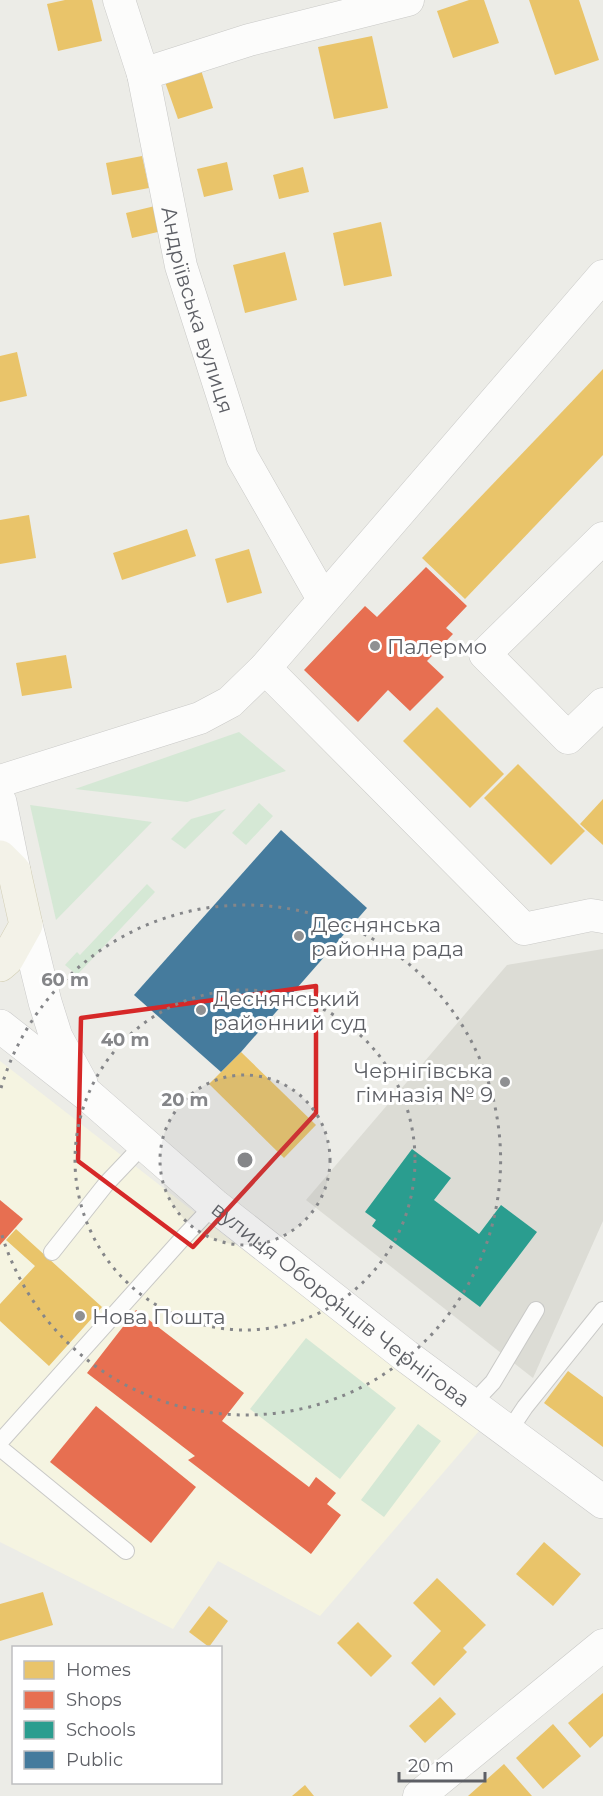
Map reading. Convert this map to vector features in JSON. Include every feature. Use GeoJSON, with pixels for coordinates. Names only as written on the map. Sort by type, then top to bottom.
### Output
{"type":"FeatureCollection","features":[{"type":"Feature","properties":{"kind":"main road"},"geometry":{"type":"LineString","coordinates":[[0,802],[7,864],[26,925],[7,959],[0,965]]}},
{"type":"Feature","properties":{"kind":"main road","name":"вулиця Оборонців Чернігова"},"geometry":{"type":"LineString","coordinates":[[26,925],[56,1037],[88,1095]]}},
{"type":"Feature","properties":{"kind":"main road","name":"вулиця Оборонців Чернігова"},"geometry":{"type":"LineString","coordinates":[[0,1026],[88,1095],[214,1205],[406,1356],[603,1502]]}},
{"type":"Feature","properties":{"kind":"street","name":"Андріївська вулиця"},"geometry":{"type":"LineString","coordinates":[[119,0],[143,74],[181,266],[242,457],[323,599]]}},
{"type":"Feature","properties":{"kind":"street"},"geometry":{"type":"LineString","coordinates":[[143,74],[249,40],[408,0]]}},
{"type":"Feature","properties":{"kind":"street"},"geometry":{"type":"LineString","coordinates":[[0,781],[201,718],[230,702],[265,668],[603,276]]}},
{"type":"Feature","properties":{"kind":"street"},"geometry":{"type":"LineString","coordinates":[[603,538],[485,654],[568,738],[603,704]]}},
{"type":"Feature","properties":{"kind":"street"},"geometry":{"type":"LineString","coordinates":[[265,668],[524,929],[591,915],[603,917]]}},
{"type":"Feature","properties":{"kind":"street"},"geometry":{"type":"LineString","coordinates":[[419,1796],[603,1645]]}},
{"type":"Feature","properties":{"kind":"lane"},"geometry":{"type":"LineString","coordinates":[[52,1252],[106,1184],[144,1144]]}},
{"type":"Feature","properties":{"kind":"lane"},"geometry":{"type":"LineString","coordinates":[[0,1443],[214,1205]]}},
{"type":"Feature","properties":{"kind":"lane"},"geometry":{"type":"LineString","coordinates":[[472,1404],[493,1382],[536,1310]]}},
{"type":"Feature","properties":{"kind":"lane"},"geometry":{"type":"LineString","coordinates":[[509,1431],[525,1407],[603,1310]]}},
{"type":"Feature","properties":{"kind":"lane"},"geometry":{"type":"LineString","coordinates":[[0,1448],[126,1551]]}},
{"type":"Feature","properties":{"kind":"highlighted area"},"geometry":{"type":"Polygon","coordinates":[[[316,986],[316,1113],[193,1247],[78,1161],[81,1018],[316,986]]]}},
{"type":"Feature","properties":{"kind":"shaded area"},"geometry":{"type":"Polygon","coordinates":[[[239,732],[286,771],[187,802],[75,789],[239,732]]]}},
{"type":"Feature","properties":{"kind":"shaded area"},"geometry":{"type":"Polygon","coordinates":[[[259,803],[273,816],[246,845],[232,833],[259,803]]]}},
{"type":"Feature","properties":{"kind":"shaded area"},"geometry":{"type":"Polygon","coordinates":[[[30,805],[152,822],[56,920],[30,805]]]}},
{"type":"Feature","properties":{"kind":"shaded area"},"geometry":{"type":"Polygon","coordinates":[[[226,809],[185,849],[171,839],[191,819],[226,809]]]}},
{"type":"Feature","properties":{"kind":"shaded area"},"geometry":{"type":"Polygon","coordinates":[[[147,884],[155,892],[77,975],[65,965],[77,952],[80,955],[147,884]]]}},
{"type":"Feature","properties":{"kind":"shaded area","name":"Чернігівська гімназія № 9"},"geometry":{"type":"Polygon","coordinates":[[[603,949],[603,1221],[533,1378],[306,1200],[507,965],[603,949]]]}},
{"type":"Feature","properties":{"kind":"shaded area"},"geometry":{"type":"Polygon","coordinates":[[[0,1061],[283,1281],[485,1424],[320,1616],[218,1561],[173,1629],[0,1542],[0,1061]]]}},
{"type":"Feature","properties":{"kind":"shaded area"},"geometry":{"type":"Polygon","coordinates":[[[306,1338],[396,1408],[340,1479],[250,1409],[306,1338]]]}},
{"type":"Feature","properties":{"kind":"shaded area"},"geometry":{"type":"Polygon","coordinates":[[[418,1424],[441,1441],[384,1517],[361,1500],[418,1424]]]}},
{"type":"Feature","properties":{"kind":"building: Homes"},"geometry":{"type":"Polygon","coordinates":[[[65,0],[92,0],[102,41],[58,51],[47,4],[65,0]]]}},
{"type":"Feature","properties":{"kind":"building: Homes"},"geometry":{"type":"Polygon","coordinates":[[[469,0],[484,0],[499,43],[453,58],[437,11],[469,0]]]}},
{"type":"Feature","properties":{"kind":"building: Homes"},"geometry":{"type":"Polygon","coordinates":[[[529,0],[579,0],[599,60],[555,75],[529,0]]]}},
{"type":"Feature","properties":{"kind":"building: Homes"},"geometry":{"type":"Polygon","coordinates":[[[372,36],[388,108],[334,119],[318,47],[372,36]]]}},
{"type":"Feature","properties":{"kind":"building: Homes"},"geometry":{"type":"Polygon","coordinates":[[[201,70],[213,108],[178,119],[165,82],[201,70]]]}},
{"type":"Feature","properties":{"kind":"building: Homes"},"geometry":{"type":"Polygon","coordinates":[[[142,156],[149,188],[112,195],[106,163],[142,156]]]}},
{"type":"Feature","properties":{"kind":"building: Homes"},"geometry":{"type":"Polygon","coordinates":[[[227,162],[233,190],[204,197],[197,169],[227,162]]]}},
{"type":"Feature","properties":{"kind":"building: Homes"},"geometry":{"type":"Polygon","coordinates":[[[303,167],[309,192],[279,199],[273,175],[303,167]]]}},
{"type":"Feature","properties":{"kind":"building: Homes"},"geometry":{"type":"Polygon","coordinates":[[[155,206],[162,231],[132,238],[126,213],[155,206]]]}},
{"type":"Feature","properties":{"kind":"building: Homes"},"geometry":{"type":"Polygon","coordinates":[[[381,222],[392,276],[344,286],[333,233],[381,222]]]}},
{"type":"Feature","properties":{"kind":"building: Homes"},"geometry":{"type":"Polygon","coordinates":[[[285,252],[297,300],[245,313],[233,265],[285,252]]]}},
{"type":"Feature","properties":{"kind":"building: Homes"},"geometry":{"type":"Polygon","coordinates":[[[17,352],[27,396],[0,402],[0,356],[17,352]]]}},
{"type":"Feature","properties":{"kind":"building: Homes"},"geometry":{"type":"Polygon","coordinates":[[[603,369],[603,455],[465,599],[422,558],[603,369]]]}},
{"type":"Feature","properties":{"kind":"building: Homes"},"geometry":{"type":"Polygon","coordinates":[[[29,515],[36,558],[0,564],[0,520],[29,515]]]}},
{"type":"Feature","properties":{"kind":"building: Homes"},"geometry":{"type":"Polygon","coordinates":[[[187,529],[196,556],[122,580],[113,553],[187,529]]]}},
{"type":"Feature","properties":{"kind":"building: Homes"},"geometry":{"type":"Polygon","coordinates":[[[249,549],[262,593],[227,603],[215,559],[249,549]]]}},
{"type":"Feature","properties":{"kind":"building: Homes"},"geometry":{"type":"Polygon","coordinates":[[[66,655],[72,688],[22,696],[16,663],[66,655]]]}},
{"type":"Feature","properties":{"kind":"building: Homes"},"geometry":{"type":"Polygon","coordinates":[[[437,707],[504,774],[470,808],[403,741],[437,707]]]}},
{"type":"Feature","properties":{"kind":"building: Homes"},"geometry":{"type":"Polygon","coordinates":[[[518,764],[585,831],[551,865],[484,798],[518,764]]]}},
{"type":"Feature","properties":{"kind":"building: Homes"},"geometry":{"type":"Polygon","coordinates":[[[603,799],[603,845],[580,824],[603,799]]]}},
{"type":"Feature","properties":{"kind":"building: Homes"},"geometry":{"type":"Polygon","coordinates":[[[241,1052],[316,1125],[284,1158],[209,1084],[241,1052]]]}},
{"type":"Feature","properties":{"kind":"building: Homes"},"geometry":{"type":"Polygon","coordinates":[[[16,1229],[102,1307],[49,1366],[0,1321],[0,1304],[35,1266],[6,1240],[16,1229]]]}},
{"type":"Feature","properties":{"kind":"building: Homes"},"geometry":{"type":"Polygon","coordinates":[[[568,1371],[603,1397],[603,1447],[544,1403],[568,1371]]]}},
{"type":"Feature","properties":{"kind":"building: Homes"},"geometry":{"type":"Polygon","coordinates":[[[544,1542],[581,1574],[553,1606],[516,1574],[544,1542]]]}},
{"type":"Feature","properties":{"kind":"building: Homes"},"geometry":{"type":"Polygon","coordinates":[[[437,1578],[486,1625],[463,1648],[467,1652],[434,1686],[411,1663],[441,1631],[413,1603],[437,1578]]]}},
{"type":"Feature","properties":{"kind":"building: Homes"},"geometry":{"type":"Polygon","coordinates":[[[43,1592],[53,1625],[0,1641],[0,1604],[43,1592]]]}},
{"type":"Feature","properties":{"kind":"building: Homes"},"geometry":{"type":"Polygon","coordinates":[[[209,1606],[228,1621],[210,1646],[189,1632],[209,1606]]]}},
{"type":"Feature","properties":{"kind":"building: Homes"},"geometry":{"type":"Polygon","coordinates":[[[358,1622],[392,1656],[371,1677],[337,1643],[358,1622]]]}},
{"type":"Feature","properties":{"kind":"building: Homes"},"geometry":{"type":"Polygon","coordinates":[[[603,1693],[603,1736],[590,1748],[568,1723],[603,1693]]]}},
{"type":"Feature","properties":{"kind":"building: Homes"},"geometry":{"type":"Polygon","coordinates":[[[440,1697],[456,1714],[425,1743],[409,1726],[440,1697]]]}},
{"type":"Feature","properties":{"kind":"building: Homes"},"geometry":{"type":"Polygon","coordinates":[[[553,1724],[581,1756],[543,1789],[516,1758],[553,1724]]]}},
{"type":"Feature","properties":{"kind":"building: Homes"},"geometry":{"type":"Polygon","coordinates":[[[504,1764],[532,1796],[468,1796],[504,1764]]]}},
{"type":"Feature","properties":{"kind":"building: Homes"},"geometry":{"type":"Polygon","coordinates":[[[305,1785],[314,1796],[292,1796],[305,1785]]]}},
{"type":"Feature","properties":{"kind":"building: Shops"},"geometry":{"type":"Polygon","coordinates":[[[426,567],[467,606],[446,628],[453,634],[427,661],[444,677],[410,711],[388,690],[358,722],[304,670],[365,606],[377,617],[426,567]]]}},
{"type":"Feature","properties":{"kind":"building: Shops"},"geometry":{"type":"Polygon","coordinates":[[[0,1200],[23,1219],[0,1245],[0,1200]]]}},
{"type":"Feature","properties":{"kind":"building: Shops"},"geometry":{"type":"Polygon","coordinates":[[[136,1310],[244,1393],[222,1421],[309,1487],[316,1477],[336,1493],[327,1504],[341,1515],[311,1554],[188,1460],[195,1456],[87,1373],[136,1310]]]}},
{"type":"Feature","properties":{"kind":"building: Shops"},"geometry":{"type":"Polygon","coordinates":[[[96,1406],[196,1487],[151,1543],[50,1462],[96,1406]]]}},
{"type":"Feature","properties":{"kind":"building: Schools"},"geometry":{"type":"Polygon","coordinates":[[[412,1149],[451,1178],[434,1200],[479,1234],[501,1205],[537,1232],[480,1307],[372,1226],[376,1220],[365,1212],[412,1149]]]}},
{"type":"Feature","properties":{"kind":"building: Public"},"geometry":{"type":"Polygon","coordinates":[[[281,830],[367,908],[221,1072],[134,995],[281,830]]]}},
{"type":"Feature","properties":{"kind":"place","name":"Палермо"},"geometry":{"type":"Point","coordinates":[375,646]}},
{"type":"Feature","properties":{"kind":"place","name":"Деснянська районна рада"},"geometry":{"type":"Point","coordinates":[299,936]}},
{"type":"Feature","properties":{"kind":"place","name":"Деснянський районний суд"},"geometry":{"type":"Point","coordinates":[201,1010]}},
{"type":"Feature","properties":{"kind":"place","name":"Чернігівська гімназія № 9"},"geometry":{"type":"Point","coordinates":[505,1082]}},
{"type":"Feature","properties":{"kind":"place","name":"Нова Пошта"},"geometry":{"type":"Point","coordinates":[80,1316]}}]}
